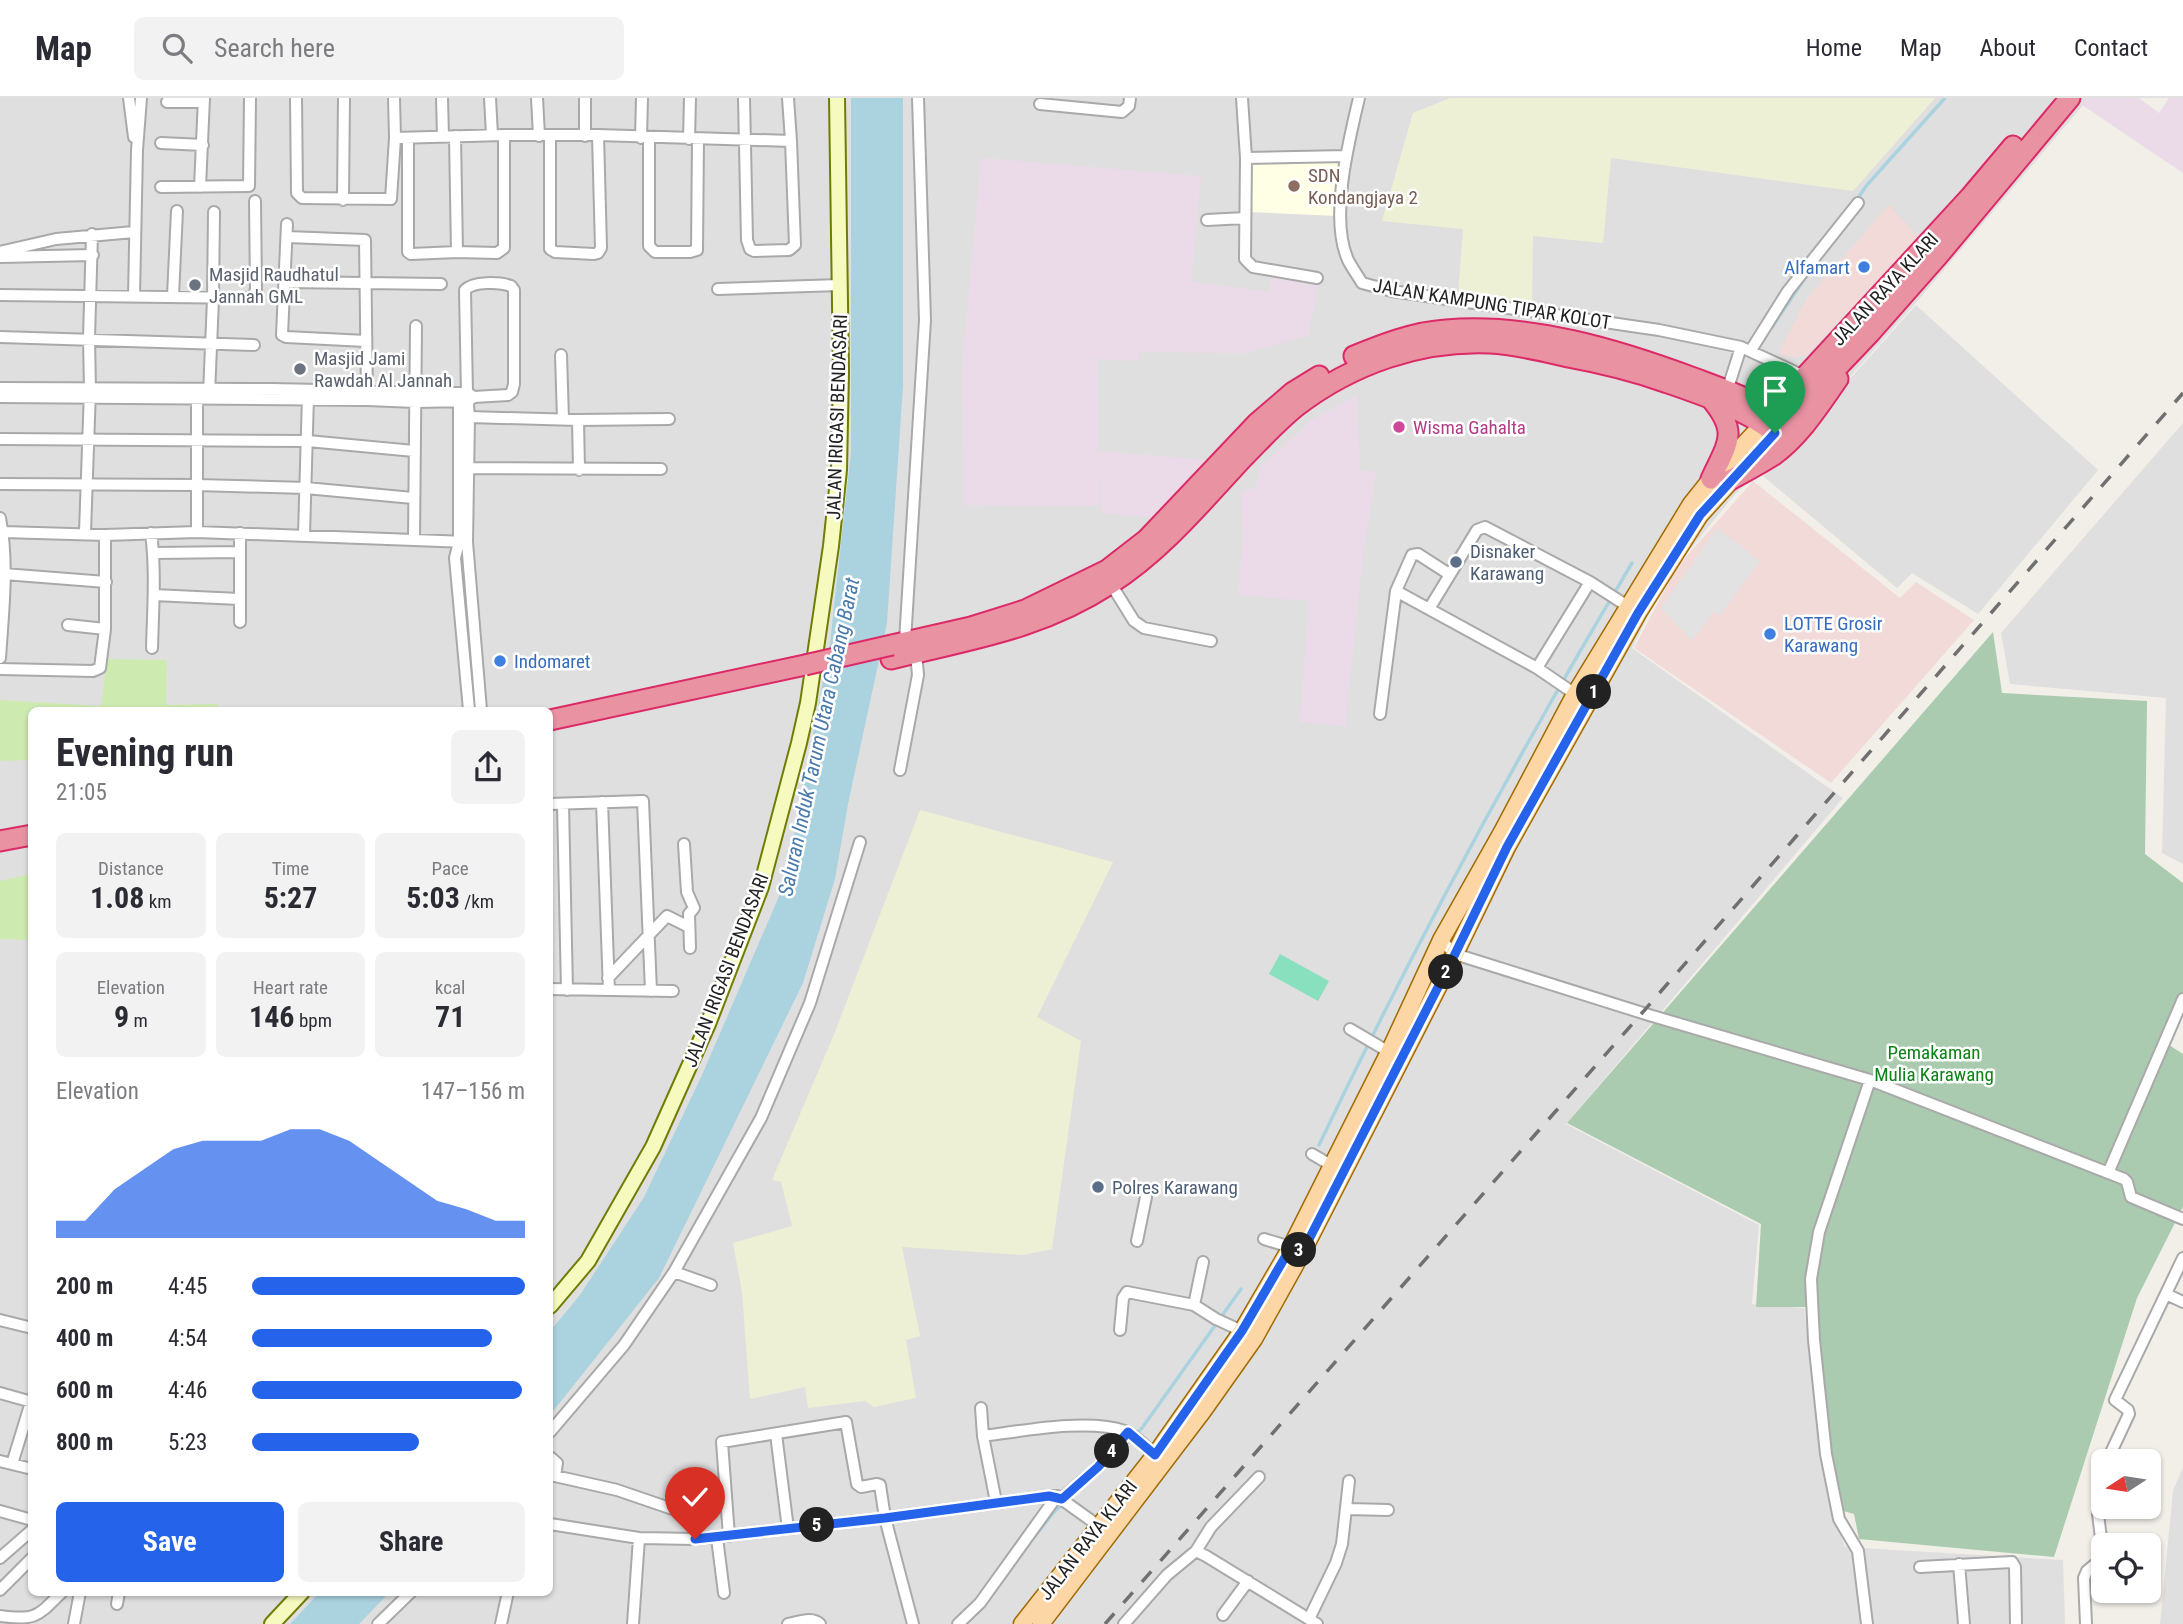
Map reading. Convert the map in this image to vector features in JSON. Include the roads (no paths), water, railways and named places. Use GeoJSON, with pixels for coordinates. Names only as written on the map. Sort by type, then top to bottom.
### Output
{"type":"FeatureCollection","features":[{"type":"Feature","properties":{"kind":"highway","name":"JALAN RAYA KLARI"},"geometry":{"type":"LineString","coordinates":[[1774,422],[1801,379],[1970,197],[2053,98]]}},
{"type":"Feature","properties":{"kind":"highway","name":"JALAN RAYA KLARI"},"geometry":{"type":"LineString","coordinates":[[1774,422],[1871,332],[2070,98]]}},
{"type":"Feature","properties":{"kind":"highway"},"geometry":{"type":"LineString","coordinates":[[901,650],[1025,610],[1107,570],[1147,539],[1257,423],[1293,392],[1326,371],[1381,345],[1444,330],[1507,331],[1578,342],[1615,351],[1718,394],[1774,422]]}},
{"type":"Feature","properties":{"kind":"highway"},"geometry":{"type":"LineString","coordinates":[[1721,479],[1774,455],[1795,436],[1815,414],[1871,332]]}},
{"type":"Feature","properties":{"kind":"highway"},"geometry":{"type":"LineString","coordinates":[[553,730],[901,650],[971,641],[1023,627],[1054,615],[1111,584],[1151,552],[1295,407],[1347,374],[1384,358],[1441,346],[1491,343],[1637,372],[1718,394],[1755,396],[1775,393],[1801,379]]}},
{"type":"Feature","properties":{"kind":"highway"},"geometry":{"type":"LineString","coordinates":[[1718,394],[1730,430],[1721,479]]}},
{"type":"Feature","properties":{"kind":"highway"},"geometry":{"type":"LineString","coordinates":[[553,719],[805,671]]}},
{"type":"Feature","properties":{"kind":"highway"},"geometry":{"type":"LineString","coordinates":[[0,841],[28,836]]}},
{"type":"Feature","properties":{"kind":"highway"},"geometry":{"type":"LineString","coordinates":[[0,850],[28,845]]}},
{"type":"Feature","properties":{"kind":"main road","name":"JALAN RAYA KLARI"},"geometry":{"type":"LineString","coordinates":[[1326,1162],[1382,1048],[1502,832],[1567,688],[1624,603],[1700,515],[1721,479],[1774,422]]}},
{"type":"Feature","properties":{"kind":"main road","name":"JALAN RAYA KLARI"},"geometry":{"type":"LineString","coordinates":[[1041,1624],[1242,1331],[1280,1244],[1326,1162],[1455,954],[1624,603]]}},
{"type":"Feature","properties":{"kind":"main road","name":"JALAN RAYA KLARI"},"geometry":{"type":"LineString","coordinates":[[1022,1624],[1203,1411],[1254,1339],[1280,1244]]}},
{"type":"Feature","properties":{"kind":"street"},"geometry":{"type":"LineString","coordinates":[[129,98],[137,149]]}},
{"type":"Feature","properties":{"kind":"street"},"geometry":{"type":"LineString","coordinates":[[134,296],[137,149],[142,98]]}},
{"type":"Feature","properties":{"kind":"street"},"geometry":{"type":"LineString","coordinates":[[161,187],[249,186],[250,98]]}},
{"type":"Feature","properties":{"kind":"street"},"geometry":{"type":"LineString","coordinates":[[296,98],[297,194],[302,198],[407,200]]}},
{"type":"Feature","properties":{"kind":"street"},"geometry":{"type":"LineString","coordinates":[[344,98],[344,200]]}},
{"type":"Feature","properties":{"kind":"street"},"geometry":{"type":"LineString","coordinates":[[391,199],[395,138],[394,98]]}},
{"type":"Feature","properties":{"kind":"street"},"geometry":{"type":"LineString","coordinates":[[442,98],[449,136],[457,252]]}},
{"type":"Feature","properties":{"kind":"street"},"geometry":{"type":"LineString","coordinates":[[490,98],[492,135]]}},
{"type":"Feature","properties":{"kind":"street"},"geometry":{"type":"LineString","coordinates":[[537,98],[544,136],[550,249],[555,252],[594,254],[601,248],[598,135]]}},
{"type":"Feature","properties":{"kind":"street"},"geometry":{"type":"LineString","coordinates":[[585,98],[586,136]]}},
{"type":"Feature","properties":{"kind":"street"},"geometry":{"type":"LineString","coordinates":[[642,98],[649,246],[654,252],[690,253],[697,250],[690,98]]}},
{"type":"Feature","properties":{"kind":"street"},"geometry":{"type":"LineString","coordinates":[[744,98],[747,240],[754,251],[789,250],[795,245],[788,98]]}},
{"type":"Feature","properties":{"kind":"street","name":"JALAN IRIGASI BENDASARI"},"geometry":{"type":"LineString","coordinates":[[553,1302],[588,1261],[653,1147],[708,1024],[764,875],[808,703],[831,547],[840,429],[837,98]]}},
{"type":"Feature","properties":{"kind":"street"},"geometry":{"type":"LineString","coordinates":[[900,770],[918,675],[901,650],[925,320],[918,98]]}},
{"type":"Feature","properties":{"kind":"street"},"geometry":{"type":"LineString","coordinates":[[1040,104],[1122,112],[1127,109],[1130,98]]}},
{"type":"Feature","properties":{"kind":"street"},"geometry":{"type":"LineString","coordinates":[[1242,98],[1246,158],[1243,252],[1248,265],[1317,278]]}},
{"type":"Feature","properties":{"kind":"street","name":"JALAN KAMPUNG TIPAR KOLOT"},"geometry":{"type":"LineString","coordinates":[[1359,98],[1346,156],[1340,224],[1348,259],[1362,283],[1392,291],[1659,330],[1746,349],[1801,379]]}},
{"type":"Feature","properties":{"kind":"street"},"geometry":{"type":"LineString","coordinates":[[167,102],[204,100],[200,187]]}},
{"type":"Feature","properties":{"kind":"street"},"geometry":{"type":"LineString","coordinates":[[408,139],[408,252],[497,253],[504,248],[504,135]]}},
{"type":"Feature","properties":{"kind":"street"},"geometry":{"type":"LineString","coordinates":[[395,138],[598,135],[790,141]]}},
{"type":"Feature","properties":{"kind":"street"},"geometry":{"type":"LineString","coordinates":[[161,143],[203,145]]}},
{"type":"Feature","properties":{"kind":"street"},"geometry":{"type":"LineString","coordinates":[[1246,158],[1346,156]]}},
{"type":"Feature","properties":{"kind":"street"},"geometry":{"type":"LineString","coordinates":[[0,295],[252,298],[255,295],[255,201]]}},
{"type":"Feature","properties":{"kind":"street"},"geometry":{"type":"LineString","coordinates":[[1718,394],[1787,291],[1858,203]]}},
{"type":"Feature","properties":{"kind":"street"},"geometry":{"type":"LineString","coordinates":[[173,296],[177,211]]}},
{"type":"Feature","properties":{"kind":"street"},"geometry":{"type":"LineString","coordinates":[[209,395],[214,212]]}},
{"type":"Feature","properties":{"kind":"street"},"geometry":{"type":"LineString","coordinates":[[1207,220],[1245,218]]}},
{"type":"Feature","properties":{"kind":"street"},"geometry":{"type":"LineString","coordinates":[[286,224],[282,335],[366,341]]}},
{"type":"Feature","properties":{"kind":"street"},"geometry":{"type":"LineString","coordinates":[[0,254],[36,242],[92,234],[134,232]]}},
{"type":"Feature","properties":{"kind":"street"},"geometry":{"type":"LineString","coordinates":[[85,533],[92,234]]}},
{"type":"Feature","properties":{"kind":"street"},"geometry":{"type":"LineString","coordinates":[[287,237],[365,240],[367,396]]}},
{"type":"Feature","properties":{"kind":"street"},"geometry":{"type":"LineString","coordinates":[[0,254],[93,255]]}},
{"type":"Feature","properties":{"kind":"street"},"geometry":{"type":"LineString","coordinates":[[285,282],[441,284]]}},
{"type":"Feature","properties":{"kind":"street"},"geometry":{"type":"LineString","coordinates":[[0,397],[197,394],[467,398],[508,395],[514,384],[514,290],[511,286],[470,285],[465,290],[467,398],[463,542],[481,707]]}},
{"type":"Feature","properties":{"kind":"street"},"geometry":{"type":"LineString","coordinates":[[718,289],[840,285]]}},
{"type":"Feature","properties":{"kind":"street"},"geometry":{"type":"LineString","coordinates":[[414,539],[416,326]]}},
{"type":"Feature","properties":{"kind":"street"},"geometry":{"type":"LineString","coordinates":[[0,337],[254,345]]}},
{"type":"Feature","properties":{"kind":"street"},"geometry":{"type":"LineString","coordinates":[[561,355],[563,419]]}},
{"type":"Feature","properties":{"kind":"street"},"geometry":{"type":"LineString","coordinates":[[0,387],[90,394]]}},
{"type":"Feature","properties":{"kind":"street"},"geometry":{"type":"LineString","coordinates":[[197,394],[197,532]]}},
{"type":"Feature","properties":{"kind":"street"},"geometry":{"type":"LineString","coordinates":[[304,535],[308,395]]}},
{"type":"Feature","properties":{"kind":"street"},"geometry":{"type":"LineString","coordinates":[[464,468],[469,417],[467,398]]}},
{"type":"Feature","properties":{"kind":"street"},"geometry":{"type":"LineString","coordinates":[[469,417],[669,419]]}},
{"type":"Feature","properties":{"kind":"street"},"geometry":{"type":"LineString","coordinates":[[578,420],[579,470]]}},
{"type":"Feature","properties":{"kind":"street"},"geometry":{"type":"LineString","coordinates":[[0,439],[308,441],[414,451]]}},
{"type":"Feature","properties":{"kind":"street"},"geometry":{"type":"LineString","coordinates":[[464,468],[661,469]]}},
{"type":"Feature","properties":{"kind":"street"},"geometry":{"type":"LineString","coordinates":[[0,484],[306,488],[413,498]]}},
{"type":"Feature","properties":{"kind":"street"},"geometry":{"type":"LineString","coordinates":[[0,518],[4,574],[0,658]]}},
{"type":"Feature","properties":{"kind":"street"},"geometry":{"type":"LineString","coordinates":[[1429,610],[1477,530],[1488,527],[1624,603]]}},
{"type":"Feature","properties":{"kind":"street"},"geometry":{"type":"LineString","coordinates":[[3,532],[105,535],[197,532],[463,542]]}},
{"type":"Feature","properties":{"kind":"street"},"geometry":{"type":"LineString","coordinates":[[151,533],[154,553],[152,648]]}},
{"type":"Feature","properties":{"kind":"street"},"geometry":{"type":"LineString","coordinates":[[240,533],[240,622]]}},
{"type":"Feature","properties":{"kind":"street"},"geometry":{"type":"LineString","coordinates":[[0,669],[98,670],[102,665],[105,629],[105,535]]}},
{"type":"Feature","properties":{"kind":"street"},"geometry":{"type":"LineString","coordinates":[[463,542],[455,558],[469,707]]}},
{"type":"Feature","properties":{"kind":"street"},"geometry":{"type":"LineString","coordinates":[[154,553],[239,552]]}},
{"type":"Feature","properties":{"kind":"street"},"geometry":{"type":"LineString","coordinates":[[1380,714],[1396,591],[1412,555],[1418,554],[1449,574]]}},
{"type":"Feature","properties":{"kind":"street"},"geometry":{"type":"LineString","coordinates":[[4,574],[106,582]]}},
{"type":"Feature","properties":{"kind":"street"},"geometry":{"type":"LineString","coordinates":[[1538,668],[1590,582]]}},
{"type":"Feature","properties":{"kind":"street"},"geometry":{"type":"LineString","coordinates":[[1111,584],[1134,621],[1144,628],[1211,641]]}},
{"type":"Feature","properties":{"kind":"street"},"geometry":{"type":"LineString","coordinates":[[1396,591],[1538,668],[1567,688]]}},
{"type":"Feature","properties":{"kind":"street"},"geometry":{"type":"LineString","coordinates":[[154,595],[239,599]]}},
{"type":"Feature","properties":{"kind":"street"},"geometry":{"type":"LineString","coordinates":[[68,625],[105,629]]}},
{"type":"Feature","properties":{"kind":"street"},"geometry":{"type":"LineString","coordinates":[[553,804],[643,801],[651,991]]}},
{"type":"Feature","properties":{"kind":"street"},"geometry":{"type":"LineString","coordinates":[[602,802],[609,990]]}},
{"type":"Feature","properties":{"kind":"street"},"geometry":{"type":"LineString","coordinates":[[563,804],[567,990]]}},
{"type":"Feature","properties":{"kind":"street"},"geometry":{"type":"LineString","coordinates":[[553,1428],[624,1345],[674,1272],[761,1118],[810,1003],[860,842]]}},
{"type":"Feature","properties":{"kind":"street"},"geometry":{"type":"LineString","coordinates":[[684,844],[687,892],[694,908],[689,914],[690,948]]}},
{"type":"Feature","properties":{"kind":"street"},"geometry":{"type":"LineString","coordinates":[[608,978],[667,916],[689,927]]}},
{"type":"Feature","properties":{"kind":"street"},"geometry":{"type":"LineString","coordinates":[[1441,940],[1455,954],[1657,1018],[1870,1080],[2108,1173],[2127,1182],[2131,1197],[2183,1219]]}},
{"type":"Feature","properties":{"kind":"street"},"geometry":{"type":"LineString","coordinates":[[553,989],[673,991]]}},
{"type":"Feature","properties":{"kind":"street"},"geometry":{"type":"LineString","coordinates":[[2108,1173],[2183,999]]}},
{"type":"Feature","properties":{"kind":"street"},"geometry":{"type":"LineString","coordinates":[[1355,1032],[1382,1048]]}},
{"type":"Feature","properties":{"kind":"street"},"geometry":{"type":"LineString","coordinates":[[1867,1624],[1858,1552],[1839,1519],[1826,1454],[1814,1340],[1811,1279],[1819,1232],[1870,1080]]}},
{"type":"Feature","properties":{"kind":"street"},"geometry":{"type":"LineString","coordinates":[[1137,1241],[1146,1197]]}},
{"type":"Feature","properties":{"kind":"street"},"geometry":{"type":"LineString","coordinates":[[2113,1449],[2129,1414],[2128,1410],[2115,1400],[2183,1258]]}},
{"type":"Feature","properties":{"kind":"street"},"geometry":{"type":"LineString","coordinates":[[1194,1305],[1203,1262]]}},
{"type":"Feature","properties":{"kind":"street"},"geometry":{"type":"LineString","coordinates":[[674,1272],[711,1285]]}},
{"type":"Feature","properties":{"kind":"street"},"geometry":{"type":"LineString","coordinates":[[1120,1330],[1123,1298],[1127,1292],[1194,1305],[1219,1321],[1242,1331]]}},
{"type":"Feature","properties":{"kind":"street"},"geometry":{"type":"LineString","coordinates":[[2166,1294],[2183,1302]]}},
{"type":"Feature","properties":{"kind":"street"},"geometry":{"type":"LineString","coordinates":[[0,1320],[28,1327]]}},
{"type":"Feature","properties":{"kind":"street"},"geometry":{"type":"LineString","coordinates":[[0,1393],[28,1401]]}},
{"type":"Feature","properties":{"kind":"street"},"geometry":{"type":"LineString","coordinates":[[981,1408],[983,1436],[996,1502]]}},
{"type":"Feature","properties":{"kind":"street"},"geometry":{"type":"LineString","coordinates":[[12,1464],[28,1412]]}},
{"type":"Feature","properties":{"kind":"street"},"geometry":{"type":"LineString","coordinates":[[729,1536],[722,1442],[846,1423],[856,1484],[861,1488],[879,1484],[912,1624]]}},
{"type":"Feature","properties":{"kind":"street"},"geometry":{"type":"LineString","coordinates":[[983,1436],[1070,1426],[1093,1427],[1132,1436],[1155,1455]]}},
{"type":"Feature","properties":{"kind":"street"},"geometry":{"type":"LineString","coordinates":[[776,1434],[788,1529]]}},
{"type":"Feature","properties":{"kind":"street"},"geometry":{"type":"LineString","coordinates":[[957,1624],[980,1603],[1061,1499],[1132,1436]]}},
{"type":"Feature","properties":{"kind":"street"},"geometry":{"type":"LineString","coordinates":[[553,1460],[557,1463],[555,1476],[617,1490],[690,1515],[695,1528],[695,1539]]}},
{"type":"Feature","properties":{"kind":"street"},"geometry":{"type":"LineString","coordinates":[[0,1461],[28,1468]]}},
{"type":"Feature","properties":{"kind":"street"},"geometry":{"type":"LineString","coordinates":[[1124,1624],[1167,1575],[1196,1551],[1211,1527],[1259,1478]]}},
{"type":"Feature","properties":{"kind":"street"},"geometry":{"type":"LineString","coordinates":[[1196,1551],[1248,1581],[1305,1620],[1336,1563],[1348,1509],[1349,1481]]}},
{"type":"Feature","properties":{"kind":"street"},"geometry":{"type":"LineString","coordinates":[[553,1524],[639,1538],[717,1538],[996,1502],[1061,1499],[1104,1529]]}},
{"type":"Feature","properties":{"kind":"street"},"geometry":{"type":"LineString","coordinates":[[1348,1509],[1388,1510]]}},
{"type":"Feature","properties":{"kind":"street"},"geometry":{"type":"LineString","coordinates":[[0,1511],[28,1519]]}},
{"type":"Feature","properties":{"kind":"street"},"geometry":{"type":"LineString","coordinates":[[2086,1624],[2084,1578],[2103,1554],[2099,1519]]}},
{"type":"Feature","properties":{"kind":"street"},"geometry":{"type":"LineString","coordinates":[[0,1558],[28,1534]]}},
{"type":"Feature","properties":{"kind":"street"},"geometry":{"type":"LineString","coordinates":[[633,1624],[639,1538]]}},
{"type":"Feature","properties":{"kind":"street"},"geometry":{"type":"LineString","coordinates":[[717,1538],[724,1593]]}},
{"type":"Feature","properties":{"kind":"street"},"geometry":{"type":"LineString","coordinates":[[0,1590],[28,1562]]}},
{"type":"Feature","properties":{"kind":"street"},"geometry":{"type":"LineString","coordinates":[[1920,1567],[2007,1562],[2014,1564],[2016,1624]]}},
{"type":"Feature","properties":{"kind":"street"},"geometry":{"type":"LineString","coordinates":[[1959,1564],[1964,1624]]}},
{"type":"Feature","properties":{"kind":"street"},"geometry":{"type":"LineString","coordinates":[[1223,1615],[1248,1581]]}},
{"type":"Feature","properties":{"kind":"street"},"geometry":{"type":"LineString","coordinates":[[0,1616],[36,1617],[58,1596]]}},
{"type":"Feature","properties":{"kind":"street"},"geometry":{"type":"LineString","coordinates":[[74,1624],[79,1596]]}},
{"type":"Feature","properties":{"kind":"street"},"geometry":{"type":"LineString","coordinates":[[272,1624],[296,1596]]}},
{"type":"Feature","properties":{"kind":"street"},"geometry":{"type":"LineString","coordinates":[[378,1624],[407,1596]]}},
{"type":"Feature","properties":{"kind":"street"},"geometry":{"type":"LineString","coordinates":[[501,1624],[507,1596]]}},
{"type":"Feature","properties":{"kind":"street"},"geometry":{"type":"LineString","coordinates":[[788,1624],[809,1620],[820,1624]]}},
{"type":"Feature","properties":{"kind":"water","name":"Saluran Induk Tarum Utara Cabang Barat"},"geometry":{"type":"Polygon","coordinates":[[[851,98],[903,98],[903,386],[887,623],[848,804],[835,879],[803,983],[659,1278],[553,1411],[553,1327],[580,1295],[644,1197],[702,1075],[786,880],[830,643],[851,452],[851,98]]]}},
{"type":"Feature","properties":{"kind":"water"},"geometry":{"type":"Polygon","coordinates":[[[316,1596],[386,1596],[359,1624],[290,1624],[316,1596]]]}},
{"type":"Feature","properties":{"kind":"waterway"},"geometry":{"type":"LineString","coordinates":[[1858,198],[1945,98]]}},
{"type":"Feature","properties":{"kind":"waterway"},"geometry":{"type":"LineString","coordinates":[[1772,327],[1803,281]]}},
{"type":"Feature","properties":{"kind":"waterway"},"geometry":{"type":"LineString","coordinates":[[1319,1145],[1469,850],[1632,563]]}},
{"type":"Feature","properties":{"kind":"waterway"},"geometry":{"type":"LineString","coordinates":[[1114,1456],[1142,1428],[1241,1289]]}},
{"type":"Feature","properties":{"kind":"waterway"},"geometry":{"type":"LineString","coordinates":[[1031,1541],[1054,1512],[1087,1483]]}},
{"type":"Feature","properties":{"kind":"railway"},"geometry":{"type":"LineString","coordinates":[[1105,1624],[2183,393]]}},
{"type":"Feature","properties":{"kind":"place","name":"SDN Kondangjaya 2"},"geometry":{"type":"Point","coordinates":[1294,186]}},
{"type":"Feature","properties":{"kind":"place","name":"Alfamart"},"geometry":{"type":"Point","coordinates":[1864,267]}},
{"type":"Feature","properties":{"kind":"place","name":"Masjid Raudhatul Jannah GML"},"geometry":{"type":"Point","coordinates":[195,285]}},
{"type":"Feature","properties":{"kind":"place","name":"Masjid Jami Rawdah Al Jannah"},"geometry":{"type":"Point","coordinates":[300,369]}},
{"type":"Feature","properties":{"kind":"place","name":"Wisma Gahalta"},"geometry":{"type":"Point","coordinates":[1399,427]}},
{"type":"Feature","properties":{"kind":"place","name":"Disnaker Karawang"},"geometry":{"type":"Point","coordinates":[1456,562]}},
{"type":"Feature","properties":{"kind":"place","name":"LOTTE Grosir Karawang"},"geometry":{"type":"Point","coordinates":[1770,634]}},
{"type":"Feature","properties":{"kind":"place","name":"Indomaret"},"geometry":{"type":"Point","coordinates":[500,661]}},
{"type":"Feature","properties":{"kind":"place","name":"Polres Karawang"},"geometry":{"type":"Point","coordinates":[1098,1187]}},
{"type":"Feature","properties":{"kind":"park label","name":"Pemakaman Mulia Karawang"},"geometry":{"type":"Point","coordinates":[1934,1063]}}]}
